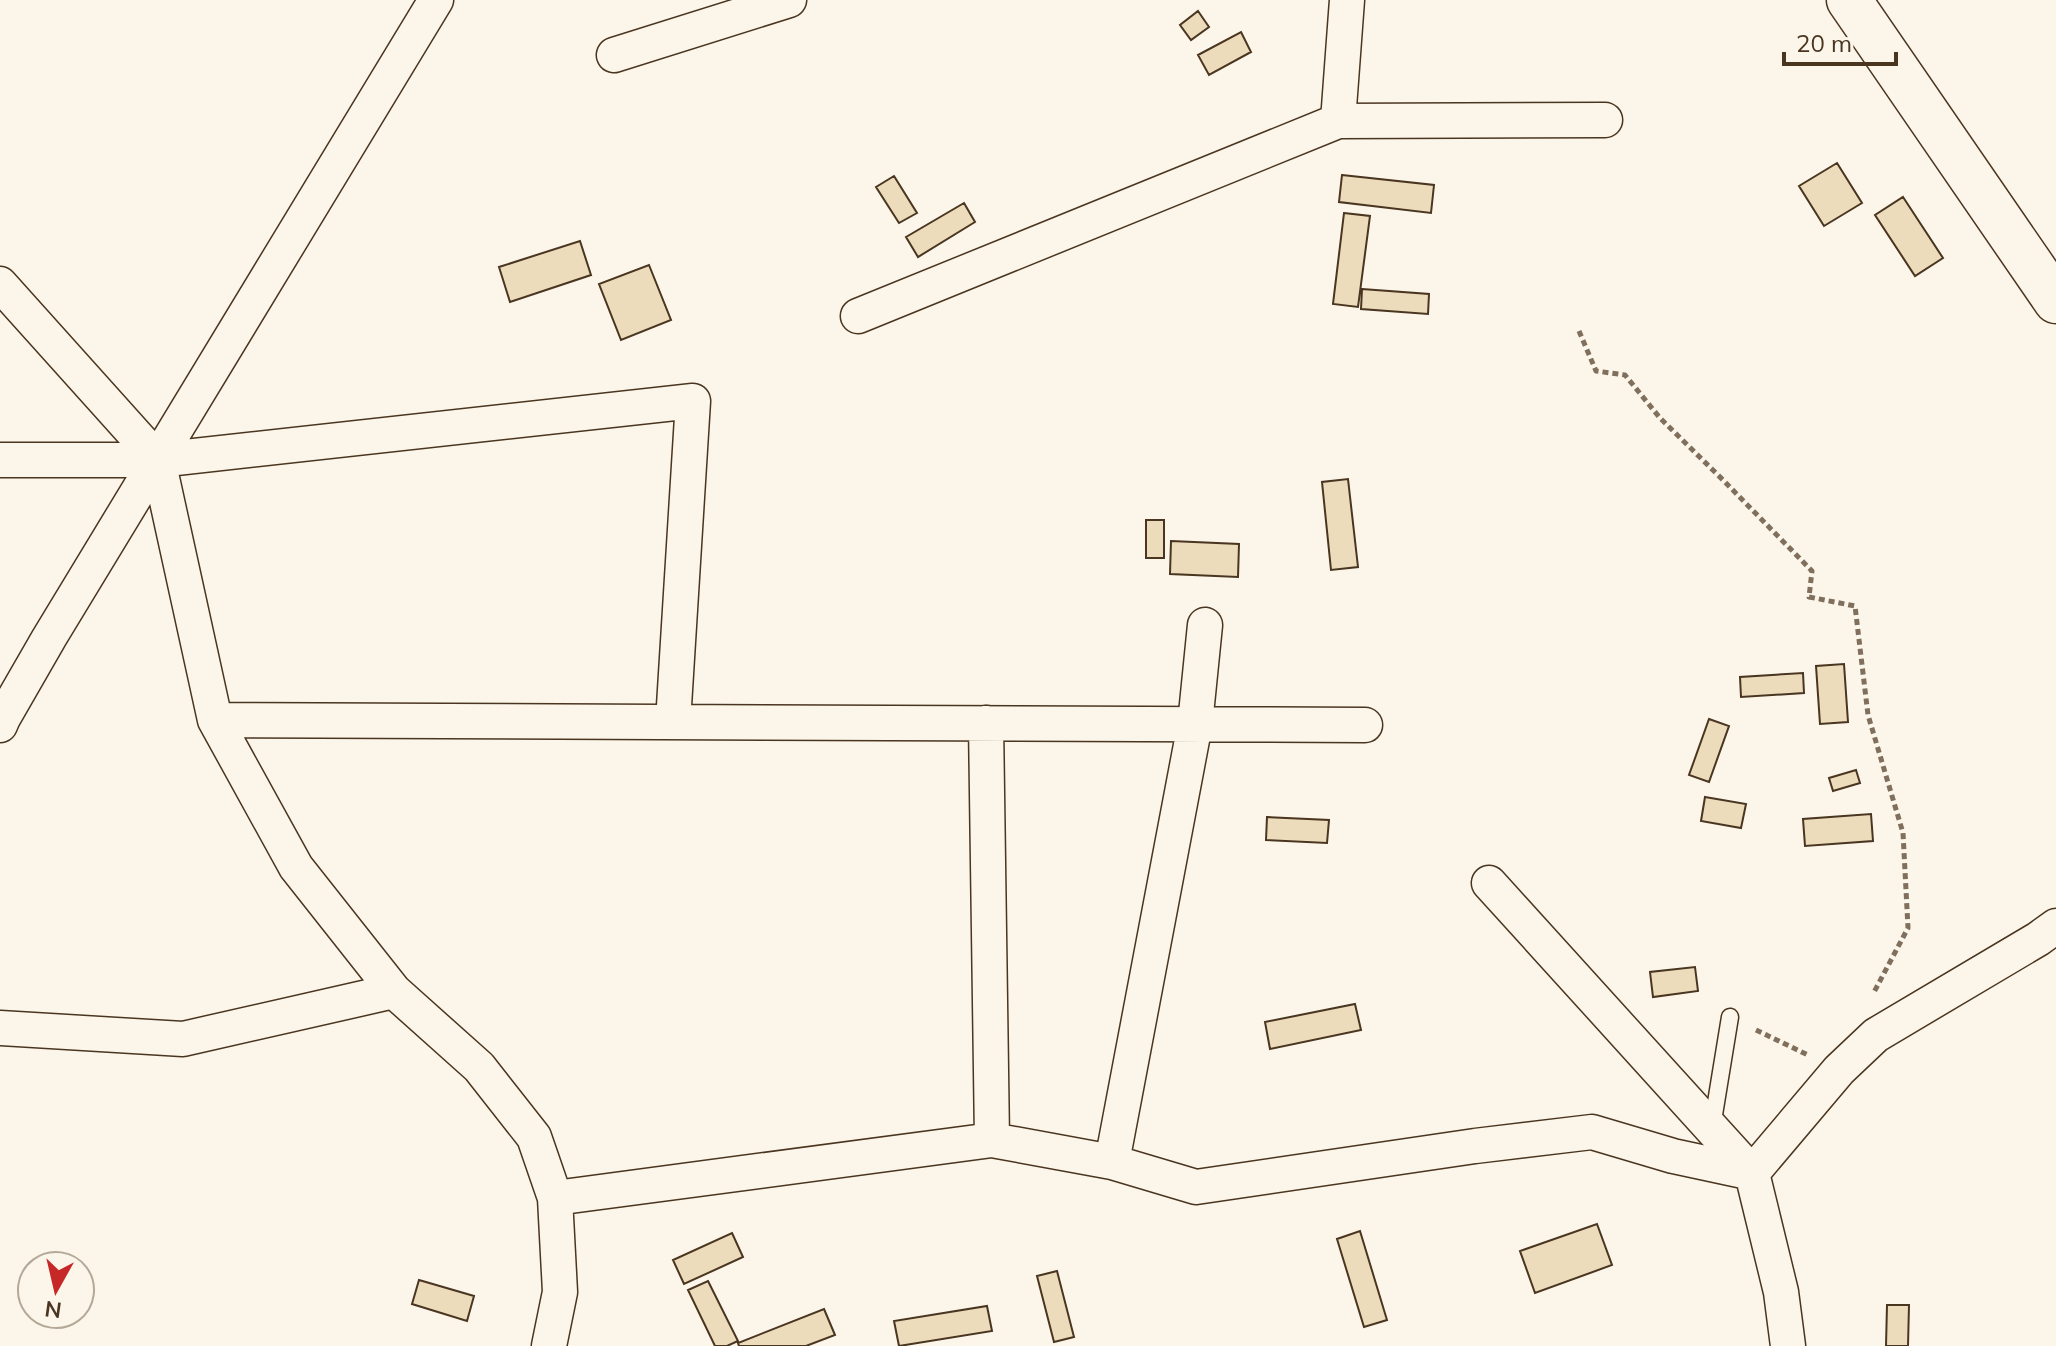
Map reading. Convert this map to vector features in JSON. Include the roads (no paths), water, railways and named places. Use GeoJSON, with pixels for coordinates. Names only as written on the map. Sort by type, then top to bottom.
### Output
{"type":"FeatureCollection","features":[{"type":"Feature","properties":{"kind":"main road"},"geometry":{"type":"LineString","coordinates":[[1849,0],[2049,276]]}},
{"type":"Feature","properties":{"kind":"street"},"geometry":{"type":"LineString","coordinates":[[0,725],[49,638],[436,0]]}},
{"type":"Feature","properties":{"kind":"street"},"geometry":{"type":"LineString","coordinates":[[614,55],[789,0]]}},
{"type":"Feature","properties":{"kind":"street"},"geometry":{"type":"LineString","coordinates":[[1338,121],[1347,0]]}},
{"type":"Feature","properties":{"kind":"street"},"geometry":{"type":"LineString","coordinates":[[858,316],[1338,121],[1605,120]]}},
{"type":"Feature","properties":{"kind":"street"},"geometry":{"type":"LineString","coordinates":[[0,284],[158,460],[215,720],[296,867],[394,991],[479,1067],[534,1137],[555,1198],[560,1292],[549,1346]]}},
{"type":"Feature","properties":{"kind":"street"},"geometry":{"type":"LineString","coordinates":[[0,460],[158,460],[693,401],[673,722]]}},
{"type":"Feature","properties":{"kind":"street"},"geometry":{"type":"LineString","coordinates":[[1112,1162],[1195,724],[1205,625]]}},
{"type":"Feature","properties":{"kind":"street"},"geometry":{"type":"LineString","coordinates":[[215,720],[1365,725]]}},
{"type":"Feature","properties":{"kind":"street"},"geometry":{"type":"LineString","coordinates":[[986,723],[992,1140]]}},
{"type":"Feature","properties":{"kind":"street"},"geometry":{"type":"LineString","coordinates":[[1489,883],[1752,1173],[1781,1292],[1788,1346]]}},
{"type":"Feature","properties":{"kind":"street"},"geometry":{"type":"LineString","coordinates":[[1752,1173],[1839,1070],[1876,1035],[2056,926]]}},
{"type":"Feature","properties":{"kind":"street"},"geometry":{"type":"LineString","coordinates":[[0,1028],[183,1039],[394,991]]}},
{"type":"Feature","properties":{"kind":"street"},"geometry":{"type":"LineString","coordinates":[[555,1198],[992,1140],[1112,1162],[1196,1187],[1592,1132],[1673,1156],[1752,1173]]}},
{"type":"Feature","properties":{"kind":"lane"},"geometry":{"type":"LineString","coordinates":[[1712,1129],[1730,1017]]}}]}
